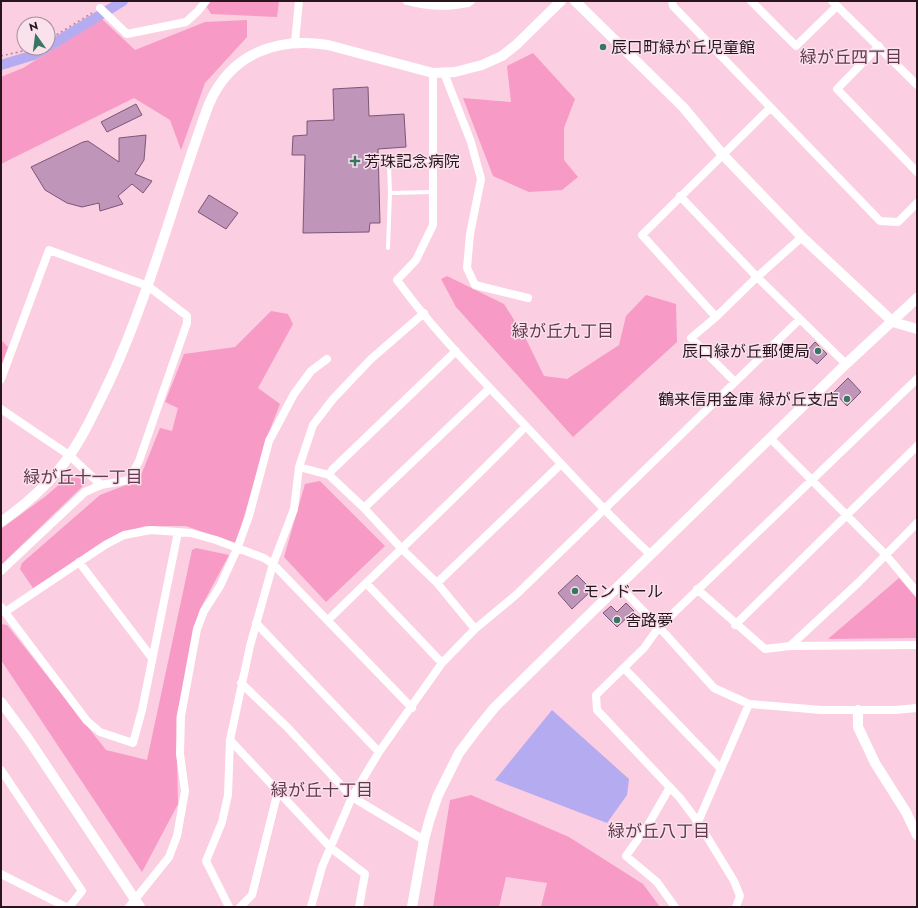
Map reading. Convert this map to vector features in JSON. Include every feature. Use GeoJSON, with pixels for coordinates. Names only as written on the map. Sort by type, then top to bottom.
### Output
{"type":"FeatureCollection","features":[{"type":"Feature","properties":{"kind":"street"},"geometry":{"type":"LineString","coordinates":[[100,8],[128,34],[186,22],[198,12],[206,1]]}},
{"type":"Feature","properties":{"kind":"street"},"geometry":{"type":"LineString","coordinates":[[295,42],[298,1]]}},
{"type":"Feature","properties":{"kind":"street"},"geometry":{"type":"LineString","coordinates":[[408,1],[417,4],[439,4],[444,8],[471,1]]}},
{"type":"Feature","properties":{"kind":"street"},"geometry":{"type":"LineString","coordinates":[[1,522],[33,496],[53,476],[84,434],[125,346],[148,286],[186,168],[214,94],[235,66],[260,50],[295,42],[328,44],[433,73],[444,73],[482,65],[502,56],[516,45],[561,1]]}},
{"type":"Feature","properties":{"kind":"street"},"geometry":{"type":"LineString","coordinates":[[575,1],[683,107],[723,155],[802,237],[892,322],[917,329]]}},
{"type":"Feature","properties":{"kind":"street"},"geometry":{"type":"LineString","coordinates":[[672,1],[673,6],[880,221],[898,222],[917,203]]}},
{"type":"Feature","properties":{"kind":"street"},"geometry":{"type":"LineString","coordinates":[[752,1],[796,46],[835,4],[917,85]]}},
{"type":"Feature","properties":{"kind":"street"},"geometry":{"type":"LineString","coordinates":[[879,46],[837,88],[917,172]]}},
{"type":"Feature","properties":{"kind":"street"},"geometry":{"type":"LineString","coordinates":[[433,73],[433,225],[416,260],[397,280],[413,302],[490,388],[605,510],[652,555]]}},
{"type":"Feature","properties":{"kind":"street"},"geometry":{"type":"LineString","coordinates":[[444,73],[471,142],[481,179],[470,234],[467,268],[475,285],[528,298]]}},
{"type":"Feature","properties":{"kind":"street"},"geometry":{"type":"LineString","coordinates":[[716,317],[642,236],[680,196],[770,108]]}},
{"type":"Feature","properties":{"kind":"street"},"geometry":{"type":"LineString","coordinates":[[680,196],[757,277],[846,364]]}},
{"type":"Feature","properties":{"kind":"street"},"geometry":{"type":"LineString","coordinates":[[734,382],[691,338],[716,317],[757,277],[802,237]]}},
{"type":"Feature","properties":{"kind":"street"},"geometry":{"type":"LineString","coordinates":[[1,379],[50,250],[148,286],[187,316],[187,323],[139,461],[129,480],[101,485],[85,492],[1,571]]}},
{"type":"Feature","properties":{"kind":"street"},"geometry":{"type":"LineString","coordinates":[[412,907],[424,840],[430,818],[445,780],[459,753],[495,707],[771,439],[846,364],[917,298]]}},
{"type":"Feature","properties":{"kind":"street"},"geometry":{"type":"LineString","coordinates":[[229,907],[206,861],[222,822],[228,795],[230,740],[241,683],[273,564],[294,509],[299,467],[313,425],[333,399],[371,359],[424,313]]}},
{"type":"Feature","properties":{"kind":"street"},"geometry":{"type":"LineString","coordinates":[[311,907],[322,867],[352,797],[379,752],[412,708],[442,663],[475,629],[517,594],[605,510],[800,319]]}},
{"type":"Feature","properties":{"kind":"street"},"geometry":{"type":"LineString","coordinates":[[329,475],[332,470],[456,351]]}},
{"type":"Feature","properties":{"kind":"street"},"geometry":{"type":"LineString","coordinates":[[129,907],[164,864],[177,836],[184,791],[180,754],[181,716],[197,629],[204,611],[220,586],[237,548],[249,516],[270,441],[294,394],[311,371],[327,359]]}},
{"type":"Feature","properties":{"kind":"street"},"geometry":{"type":"LineString","coordinates":[[736,907],[740,896],[734,881],[698,822],[670,787],[597,710],[596,695],[644,648],[659,627],[697,589],[917,379]]}},
{"type":"Feature","properties":{"kind":"street"},"geometry":{"type":"LineString","coordinates":[[364,508],[490,388]]}},
{"type":"Feature","properties":{"kind":"street"},"geometry":{"type":"LineString","coordinates":[[1,409],[69,455],[101,485]]}},
{"type":"Feature","properties":{"kind":"street"},"geometry":{"type":"LineString","coordinates":[[328,620],[400,548],[477,477],[526,426]]}},
{"type":"Feature","properties":{"kind":"street"},"geometry":{"type":"LineString","coordinates":[[771,439],[886,554],[917,591]]}},
{"type":"Feature","properties":{"kind":"street"},"geometry":{"type":"LineString","coordinates":[[736,625],[917,446]]}},
{"type":"Feature","properties":{"kind":"street"},"geometry":{"type":"LineString","coordinates":[[437,583],[562,464]]}},
{"type":"Feature","properties":{"kind":"street"},"geometry":{"type":"LineString","coordinates":[[299,467],[329,475],[364,508],[400,548],[437,583],[475,629]]}},
{"type":"Feature","properties":{"kind":"street"},"geometry":{"type":"LineString","coordinates":[[790,646],[917,523]]}},
{"type":"Feature","properties":{"kind":"street"},"geometry":{"type":"LineString","coordinates":[[178,532],[133,744],[110,737],[100,732],[87,721],[3,610],[105,545],[124,535],[151,530],[178,532],[216,540],[264,558],[273,564],[412,708]]}},
{"type":"Feature","properties":{"kind":"street"},"geometry":{"type":"LineString","coordinates":[[79,562],[152,658]]}},
{"type":"Feature","properties":{"kind":"street"},"geometry":{"type":"LineString","coordinates":[[366,583],[442,663]]}},
{"type":"Feature","properties":{"kind":"street"},"geometry":{"type":"LineString","coordinates":[[619,586],[659,627],[714,688],[749,704],[794,709],[858,710],[917,708]]}},
{"type":"Feature","properties":{"kind":"street"},"geometry":{"type":"LineString","coordinates":[[697,589],[765,649],[790,646],[917,645]]}},
{"type":"Feature","properties":{"kind":"street"},"geometry":{"type":"LineString","coordinates":[[256,623],[379,752]]}},
{"type":"Feature","properties":{"kind":"street"},"geometry":{"type":"LineString","coordinates":[[624,668],[721,769]]}},
{"type":"Feature","properties":{"kind":"street"},"geometry":{"type":"LineString","coordinates":[[241,683],[287,727],[352,797],[424,840]]}},
{"type":"Feature","properties":{"kind":"street"},"geometry":{"type":"LineString","coordinates":[[1,702],[29,740],[140,907]]}},
{"type":"Feature","properties":{"kind":"street"},"geometry":{"type":"LineString","coordinates":[[698,822],[749,704]]}},
{"type":"Feature","properties":{"kind":"street"},"geometry":{"type":"LineString","coordinates":[[858,710],[858,727],[875,763],[906,812],[917,835]]}},
{"type":"Feature","properties":{"kind":"street"},"geometry":{"type":"LineString","coordinates":[[230,740],[331,848],[365,874],[359,907]]}},
{"type":"Feature","properties":{"kind":"street"},"geometry":{"type":"LineString","coordinates":[[1,770],[82,891],[67,907],[1,874]]}},
{"type":"Feature","properties":{"kind":"street"},"geometry":{"type":"LineString","coordinates":[[670,787],[648,825],[626,856],[657,882],[675,907]]}},
{"type":"Feature","properties":{"kind":"street"},"geometry":{"type":"LineString","coordinates":[[240,907],[252,895],[278,792]]}},
{"type":"Feature","properties":{"kind":"lane"},"geometry":{"type":"LineString","coordinates":[[388,248],[390,194],[389,166],[401,161],[433,160]]}},
{"type":"Feature","properties":{"kind":"lane"},"geometry":{"type":"LineString","coordinates":[[390,194],[434,192]]}},
{"type":"Feature","properties":{"kind":"path"},"geometry":{"type":"LineString","coordinates":[[56,35],[100,8]]}},
{"type":"Feature","properties":{"kind":"path"},"geometry":{"type":"LineString","coordinates":[[1,56],[16,53]]}},
{"type":"Feature","properties":{"kind":"shaded area"},"geometry":{"type":"Polygon","coordinates":[[[203,1],[279,1],[277,17],[211,14],[203,1]]]}},
{"type":"Feature","properties":{"kind":"shaded area"},"geometry":{"type":"Polygon","coordinates":[[[102,19],[135,50],[205,22],[247,20],[247,37],[205,83],[181,150],[170,120],[134,98],[1,164],[1,77],[23,68],[42,56],[56,56],[56,48],[102,19]]]}},
{"type":"Feature","properties":{"kind":"shaded area"},"geometry":{"type":"Polygon","coordinates":[[[533,53],[575,99],[564,128],[564,160],[578,177],[562,190],[529,192],[493,176],[463,98],[511,102],[507,66],[533,53]]]}},
{"type":"Feature","properties":{"kind":"shaded area"},"geometry":{"type":"Polygon","coordinates":[[[447,276],[504,304],[525,337],[544,376],[567,379],[619,345],[626,316],[646,295],[676,304],[677,342],[573,437],[456,307],[441,279],[447,276]]]}},
{"type":"Feature","properties":{"kind":"shaded area"},"geometry":{"type":"Polygon","coordinates":[[[271,311],[288,314],[293,324],[258,388],[280,404],[267,437],[236,544],[186,526],[145,526],[121,533],[33,588],[20,569],[22,563],[100,495],[139,480],[160,428],[172,431],[178,408],[165,402],[184,354],[235,347],[271,311]]]}},
{"type":"Feature","properties":{"kind":"shaded area"},"geometry":{"type":"Polygon","coordinates":[[[1,340],[8,347],[1,366],[1,340]]]}},
{"type":"Feature","properties":{"kind":"shaded area"},"geometry":{"type":"Polygon","coordinates":[[[72,473],[86,483],[1,565],[1,529],[46,496],[72,473]]]}},
{"type":"Feature","properties":{"kind":"shaded area"},"geometry":{"type":"Polygon","coordinates":[[[320,481],[385,546],[326,602],[284,557],[305,484],[320,481]]]}},
{"type":"Feature","properties":{"kind":"shaded area"},"geometry":{"type":"Polygon","coordinates":[[[196,548],[229,555],[199,611],[176,718],[178,804],[142,872],[1,660],[1,624],[7,625],[106,750],[147,760],[192,550],[196,548]]]}},
{"type":"Feature","properties":{"kind":"shaded area"},"geometry":{"type":"Polygon","coordinates":[[[899,578],[917,599],[917,638],[828,639],[899,578]]]}},
{"type":"Feature","properties":{"kind":"shaded area"},"geometry":{"type":"Polygon","coordinates":[[[552,710],[629,779],[627,795],[607,823],[495,780],[552,710]]]}},
{"type":"Feature","properties":{"kind":"shaded area"},"geometry":{"type":"Polygon","coordinates":[[[471,795],[569,837],[643,884],[660,907],[541,907],[547,883],[506,877],[499,907],[433,907],[450,800],[471,795]]]}},
{"type":"Feature","properties":{"kind":"building"},"geometry":{"type":"Polygon","coordinates":[[[368,87],[369,116],[404,114],[406,147],[378,149],[380,223],[370,223],[369,232],[303,233],[305,155],[292,155],[293,136],[307,135],[307,121],[334,120],[333,89],[368,87]]]}},
{"type":"Feature","properties":{"kind":"building"},"geometry":{"type":"Polygon","coordinates":[[[136,104],[142,115],[107,132],[101,122],[136,104]]]}},
{"type":"Feature","properties":{"kind":"building"},"geometry":{"type":"Polygon","coordinates":[[[146,135],[144,160],[135,174],[152,181],[143,193],[132,184],[118,196],[123,204],[100,211],[99,203],[82,207],[67,203],[45,190],[31,167],[88,141],[119,162],[119,138],[146,135]]]}},
{"type":"Feature","properties":{"kind":"building"},"geometry":{"type":"Polygon","coordinates":[[[209,195],[238,213],[226,229],[198,212],[209,195]]]}},
{"type":"Feature","properties":{"kind":"building"},"geometry":{"type":"Polygon","coordinates":[[[815,342],[827,354],[817,364],[805,353],[815,342]]]}},
{"type":"Feature","properties":{"kind":"building","name":"鶴来信用金庫 緑が丘支店"},"geometry":{"type":"Polygon","coordinates":[[[848,378],[861,392],[847,406],[834,392],[848,378]]]}},
{"type":"Feature","properties":{"kind":"building","name":"モンドール"},"geometry":{"type":"Polygon","coordinates":[[[577,575],[592,590],[572,609],[558,593],[577,575]]]}},
{"type":"Feature","properties":{"kind":"building","name":"舎路夢"},"geometry":{"type":"Polygon","coordinates":[[[626,603],[634,611],[617,627],[603,613],[611,606],[617,612],[626,603]]]}},
{"type":"Feature","properties":{"kind":"waterway"},"geometry":{"type":"LineString","coordinates":[[56,42],[123,1]]}},
{"type":"Feature","properties":{"kind":"waterway"},"geometry":{"type":"LineString","coordinates":[[1,65],[31,56]]}},
{"type":"Feature","properties":{"kind":"place","name":"辰口町緑が丘児童館"},"geometry":{"type":"Point","coordinates":[603,47]}},
{"type":"Feature","properties":{"kind":"place","name":"芳珠記念病院"},"geometry":{"type":"Point","coordinates":[355,161]}},
{"type":"Feature","properties":{"kind":"place","name":"辰口緑が丘郵便局"},"geometry":{"type":"Point","coordinates":[818,351]}},
{"type":"Feature","properties":{"kind":"place","name":"鶴来信用金庫 緑が丘支店"},"geometry":{"type":"Point","coordinates":[847,399]}},
{"type":"Feature","properties":{"kind":"place","name":"モンドール"},"geometry":{"type":"Point","coordinates":[575,591]}},
{"type":"Feature","properties":{"kind":"place","name":"舎路夢"},"geometry":{"type":"Point","coordinates":[617,620]}},
{"type":"Feature","properties":{"kind":"district","name":"緑が丘四丁目"},"geometry":{"type":"Point","coordinates":[851,57]}},
{"type":"Feature","properties":{"kind":"district","name":"緑が丘九丁目"},"geometry":{"type":"Point","coordinates":[563,331]}},
{"type":"Feature","properties":{"kind":"district","name":"緑が丘十一丁目"},"geometry":{"type":"Point","coordinates":[83,477]}},
{"type":"Feature","properties":{"kind":"district","name":"緑が丘十丁目"},"geometry":{"type":"Point","coordinates":[322,790]}},
{"type":"Feature","properties":{"kind":"district","name":"緑が丘八丁目"},"geometry":{"type":"Point","coordinates":[659,831]}}]}
